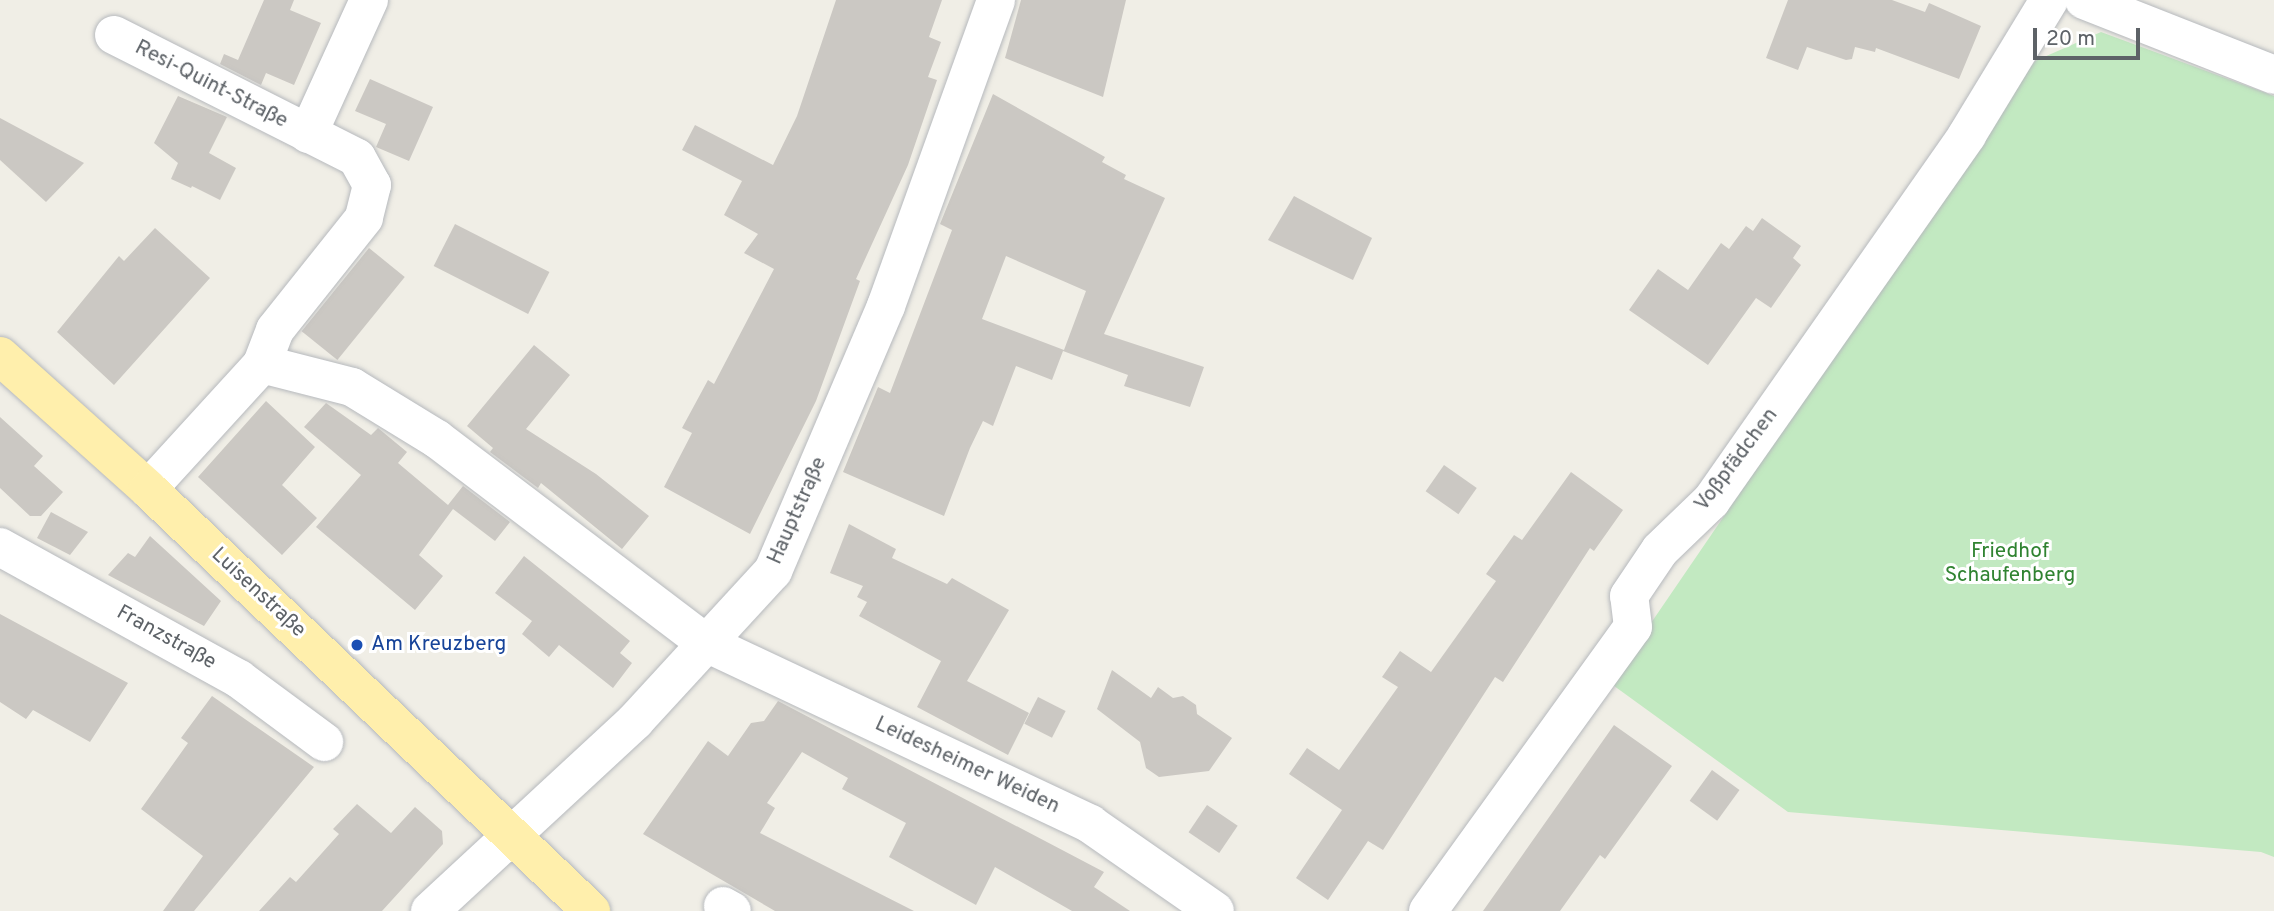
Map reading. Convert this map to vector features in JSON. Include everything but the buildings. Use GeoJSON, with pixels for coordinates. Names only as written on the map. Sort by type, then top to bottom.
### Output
{"type":"FeatureCollection","features":[{"type":"Feature","properties":{"kind":"main road","name":"Luisenstraße"},"geometry":{"type":"LineString","coordinates":[[0,356],[148,489],[591,911]]}},
{"type":"Feature","properties":{"kind":"street","name":"Resi-Quint-Straße"},"geometry":{"type":"LineString","coordinates":[[308,134],[369,0]]}},
{"type":"Feature","properties":{"kind":"street","name":"Hauptstraße"},"geometry":{"type":"LineString","coordinates":[[430,911],[635,721],[773,571],[886,306],[996,0]]}},
{"type":"Feature","properties":{"kind":"street","name":"Voßpfädchen"},"geometry":{"type":"LineString","coordinates":[[1427,911],[1633,627],[1629,596],[1660,550],[1711,501],[1967,135],[2049,0]]}},
{"type":"Feature","properties":{"kind":"street"},"geometry":{"type":"LineString","coordinates":[[2084,0],[2274,75]]}},
{"type":"Feature","properties":{"kind":"street","name":"Resi-Quint-Straße"},"geometry":{"type":"LineString","coordinates":[[114,35],[357,158],[372,185],[364,218],[275,330],[262,364]]}},
{"type":"Feature","properties":{"kind":"street"},"geometry":{"type":"LineString","coordinates":[[148,489],[262,364],[352,387],[437,439],[706,643]]}},
{"type":"Feature","properties":{"kind":"street","name":"Franzstraße"},"geometry":{"type":"LineString","coordinates":[[0,547],[239,679],[324,743]]}},
{"type":"Feature","properties":{"kind":"street","name":"Leidesheimer Weiden"},"geometry":{"type":"LineString","coordinates":[[706,643],[1090,824],[1216,911]]}},
{"type":"Feature","properties":{"kind":"green space","name":"Friedhof Schaufenberg"},"geometry":{"type":"Polygon","coordinates":[[[2101,32],[2274,96],[2274,857],[2261,852],[1788,812],[1610,683],[2035,61],[2101,32]]]}},
{"type":"Feature","properties":{"kind":"place","name":"Am Kreuzberg"},"geometry":{"type":"Point","coordinates":[357,645]}}]}
